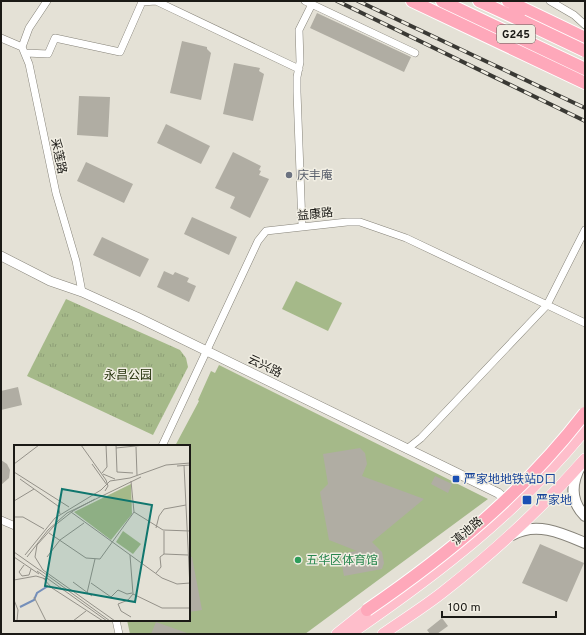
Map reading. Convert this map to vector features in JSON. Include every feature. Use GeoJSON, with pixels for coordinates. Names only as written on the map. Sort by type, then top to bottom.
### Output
{"type":"FeatureCollection","features":[{"type":"Feature","properties":{"kind":"highway"},"geometry":{"type":"LineString","coordinates":[[412,1],[585,82]]}},
{"type":"Feature","properties":{"kind":"highway"},"geometry":{"type":"LineString","coordinates":[[442,1],[585,68]]}},
{"type":"Feature","properties":{"kind":"highway"},"geometry":{"type":"LineString","coordinates":[[479,1],[585,53]]}},
{"type":"Feature","properties":{"kind":"highway"},"geometry":{"type":"LineString","coordinates":[[508,1],[585,38]]}},
{"type":"Feature","properties":{"kind":"highway"},"geometry":{"type":"LineString","coordinates":[[367,610],[430,566],[480,524],[543,462],[585,413]]}},
{"type":"Feature","properties":{"kind":"main road","name":"G245"},"geometry":{"type":"LineString","coordinates":[[447,1],[585,68]]}},
{"type":"Feature","properties":{"kind":"main road","name":"G245"},"geometry":{"type":"LineString","coordinates":[[473,1],[585,53]]}},
{"type":"Feature","properties":{"kind":"main road"},"geometry":{"type":"LineString","coordinates":[[541,33],[585,44]]}},
{"type":"Feature","properties":{"kind":"main road","name":"滇池路"},"geometry":{"type":"LineString","coordinates":[[351,634],[460,555],[515,506],[585,430]]}},
{"type":"Feature","properties":{"kind":"main road"},"geometry":{"type":"LineString","coordinates":[[585,459],[577,474],[573,491],[576,503],[585,516]]}},
{"type":"Feature","properties":{"kind":"main road"},"geometry":{"type":"LineString","coordinates":[[383,634],[442,593],[504,540],[543,504],[585,459]]}},
{"type":"Feature","properties":{"kind":"main road"},"geometry":{"type":"LineString","coordinates":[[504,540],[522,530],[536,528],[558,533],[585,543]]}},
{"type":"Feature","properties":{"kind":"main road"},"geometry":{"type":"LineString","coordinates":[[338,634],[367,610]]}},
{"type":"Feature","properties":{"kind":"street"},"geometry":{"type":"LineString","coordinates":[[24,50],[30,28],[47,1]]}},
{"type":"Feature","properties":{"kind":"street"},"geometry":{"type":"LineString","coordinates":[[1,38],[24,50],[48,54],[55,38],[120,52],[142,2],[156,1],[299,69]]}},
{"type":"Feature","properties":{"kind":"street"},"geometry":{"type":"LineString","coordinates":[[415,1],[585,82]]}},
{"type":"Feature","properties":{"kind":"street"},"geometry":{"type":"LineString","coordinates":[[550,1],[574,15],[585,25]]}},
{"type":"Feature","properties":{"kind":"street"},"geometry":{"type":"LineString","coordinates":[[302,226],[297,92],[300,62],[299,30],[308,3],[415,54]]}},
{"type":"Feature","properties":{"kind":"street","name":"采莲路"},"geometry":{"type":"LineString","coordinates":[[24,50],[56,193],[79,273],[82,292]]}},
{"type":"Feature","properties":{"kind":"street","name":"益康路"},"geometry":{"type":"LineString","coordinates":[[162,445],[262,235],[266,230],[360,222],[406,238],[585,323]]}},
{"type":"Feature","properties":{"kind":"street"},"geometry":{"type":"LineString","coordinates":[[407,448],[421,438],[547,305],[585,230]]}},
{"type":"Feature","properties":{"kind":"street","name":"云兴路"},"geometry":{"type":"LineString","coordinates":[[1,256],[50,281],[82,292],[407,448],[498,493],[515,506]]}},
{"type":"Feature","properties":{"kind":"street"},"geometry":{"type":"LineString","coordinates":[[1,520],[14,526]]}},
{"type":"Feature","properties":{"kind":"street"},"geometry":{"type":"LineString","coordinates":[[116,621],[119,634]]}},
{"type":"Feature","properties":{"kind":"green space"},"geometry":{"type":"Polygon","coordinates":[[[296,281],[342,303],[328,331],[282,309],[296,281]]]}},
{"type":"Feature","properties":{"kind":"green space","name":"永昌公园"},"geometry":{"type":"Polygon","coordinates":[[[66,299],[180,350],[186,358],[188,367],[153,435],[27,376],[66,299]]]}},
{"type":"Feature","properties":{"kind":"green space","name":"五华区体育馆"},"geometry":{"type":"Polygon","coordinates":[[[219,365],[488,499],[305,634],[130,634],[127,621],[190,621],[190,445],[176,445],[199,401],[198,400],[211,371],[215,373],[219,365]]]}},
{"type":"Feature","properties":{"kind":"building"},"geometry":{"type":"Polygon","coordinates":[[[317,13],[411,57],[404,72],[310,28],[317,13]]]}},
{"type":"Feature","properties":{"kind":"building"},"geometry":{"type":"Polygon","coordinates":[[[182,41],[207,47],[211,53],[201,100],[170,93],[182,41]]]}},
{"type":"Feature","properties":{"kind":"building"},"geometry":{"type":"Polygon","coordinates":[[[234,63],[260,68],[259,71],[264,74],[253,121],[223,114],[234,63]]]}},
{"type":"Feature","properties":{"kind":"building"},"geometry":{"type":"Polygon","coordinates":[[[79,96],[110,97],[108,137],[77,135],[79,96]]]}},
{"type":"Feature","properties":{"kind":"building"},"geometry":{"type":"Polygon","coordinates":[[[166,124],[210,146],[201,164],[157,143],[166,124]]]}},
{"type":"Feature","properties":{"kind":"building"},"geometry":{"type":"Polygon","coordinates":[[[233,152],[261,166],[259,175],[269,179],[250,218],[230,208],[235,197],[215,188],[233,152]]]}},
{"type":"Feature","properties":{"kind":"building"},"geometry":{"type":"Polygon","coordinates":[[[86,162],[133,184],[124,203],[77,181],[86,162]]]}},
{"type":"Feature","properties":{"kind":"building"},"geometry":{"type":"Polygon","coordinates":[[[192,217],[237,237],[229,255],[184,234],[192,217]]]}},
{"type":"Feature","properties":{"kind":"building"},"geometry":{"type":"Polygon","coordinates":[[[102,237],[149,259],[140,277],[93,255],[102,237]]]}},
{"type":"Feature","properties":{"kind":"building"},"geometry":{"type":"Polygon","coordinates":[[[164,271],[173,275],[175,272],[189,278],[187,282],[196,286],[189,302],[157,287],[164,271]]]}},
{"type":"Feature","properties":{"kind":"building"},"geometry":{"type":"Polygon","coordinates":[[[18,387],[22,405],[1,410],[1,391],[18,387]]]}},
{"type":"Feature","properties":{"kind":"building"},"geometry":{"type":"Polygon","coordinates":[[[360,448],[365,453],[367,464],[362,476],[424,499],[372,542],[382,552],[384,563],[382,569],[344,576],[340,554],[357,551],[329,540],[320,492],[328,484],[323,454],[360,448]]]}},
{"type":"Feature","properties":{"kind":"building"},"geometry":{"type":"Polygon","coordinates":[[[1,460],[7,464],[10,470],[9,478],[1,485],[1,460]]]}},
{"type":"Feature","properties":{"kind":"building"},"geometry":{"type":"Polygon","coordinates":[[[435,476],[452,484],[448,493],[431,484],[435,476]]]}},
{"type":"Feature","properties":{"kind":"building"},"geometry":{"type":"Polygon","coordinates":[[[540,544],[584,563],[567,602],[522,583],[540,544]]]}},
{"type":"Feature","properties":{"kind":"building"},"geometry":{"type":"Polygon","coordinates":[[[190,557],[192,557],[202,610],[190,612],[190,557]]]}},
{"type":"Feature","properties":{"kind":"building"},"geometry":{"type":"Polygon","coordinates":[[[442,618],[448,626],[437,634],[430,634],[427,630],[442,618]]]}},
{"type":"Feature","properties":{"kind":"building"},"geometry":{"type":"Polygon","coordinates":[[[156,622],[187,633],[187,634],[151,634],[156,622]]]}},
{"type":"Feature","properties":{"kind":"railway"},"geometry":{"type":"LineString","coordinates":[[337,1],[585,121]]}},
{"type":"Feature","properties":{"kind":"railway"},"geometry":{"type":"LineString","coordinates":[[358,1],[585,108]]}},
{"type":"Feature","properties":{"kind":"place","name":"庆丰庵"},"geometry":{"type":"Point","coordinates":[289,175]}},
{"type":"Feature","properties":{"kind":"place","name":"严家地地铁站D口"},"geometry":{"type":"Point","coordinates":[456,479]}},
{"type":"Feature","properties":{"kind":"place","name":"严家地"},"geometry":{"type":"Point","coordinates":[527,500]}},
{"type":"Feature","properties":{"kind":"place","name":"五华区体育馆"},"geometry":{"type":"Point","coordinates":[298,560]}}]}
